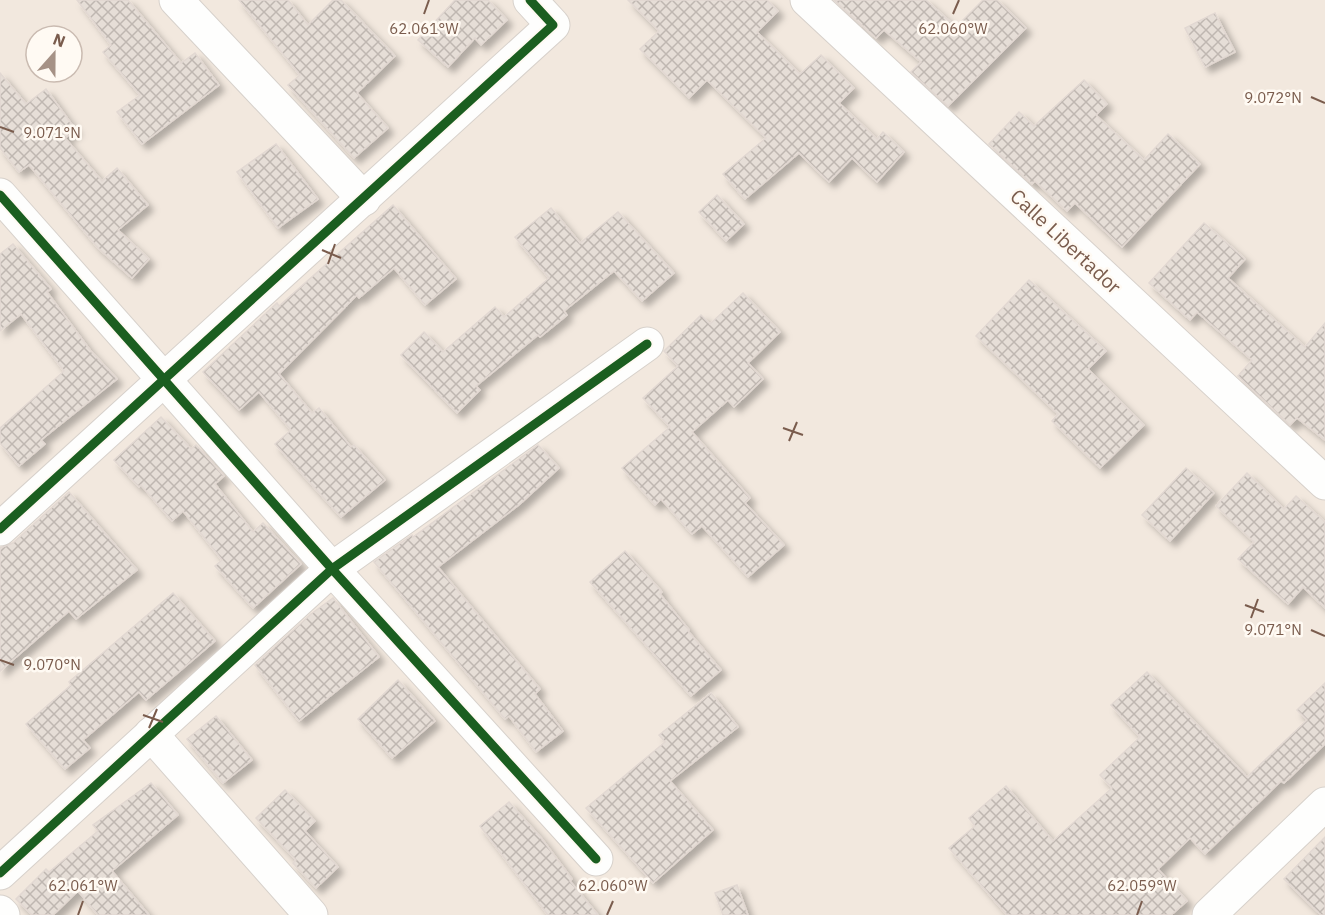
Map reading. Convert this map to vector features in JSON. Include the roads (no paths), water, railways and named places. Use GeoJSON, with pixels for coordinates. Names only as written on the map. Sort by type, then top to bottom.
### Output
{"type":"FeatureCollection","features":[{"type":"Feature","properties":{"kind":"street"},"geometry":{"type":"LineString","coordinates":[[176,0],[364,199]]}},
{"type":"Feature","properties":{"kind":"street"},"geometry":{"type":"LineString","coordinates":[[0,529],[553,25],[530,0]]}},
{"type":"Feature","properties":{"kind":"street","name":"Calle Libertador"},"geometry":{"type":"LineString","coordinates":[[807,0],[1325,483]]}},
{"type":"Feature","properties":{"kind":"street"},"geometry":{"type":"LineString","coordinates":[[0,195],[332,569],[596,859]]}},
{"type":"Feature","properties":{"kind":"street"},"geometry":{"type":"LineString","coordinates":[[0,873],[332,569],[647,344]]}},
{"type":"Feature","properties":{"kind":"street"},"geometry":{"type":"LineString","coordinates":[[151,734],[311,915]]}},
{"type":"Feature","properties":{"kind":"street"},"geometry":{"type":"LineString","coordinates":[[1209,915],[1325,804]]}},
{"type":"Feature","properties":{"kind":"street"},"geometry":{"type":"LineString","coordinates":[[0,912],[3,915]]}}]}
